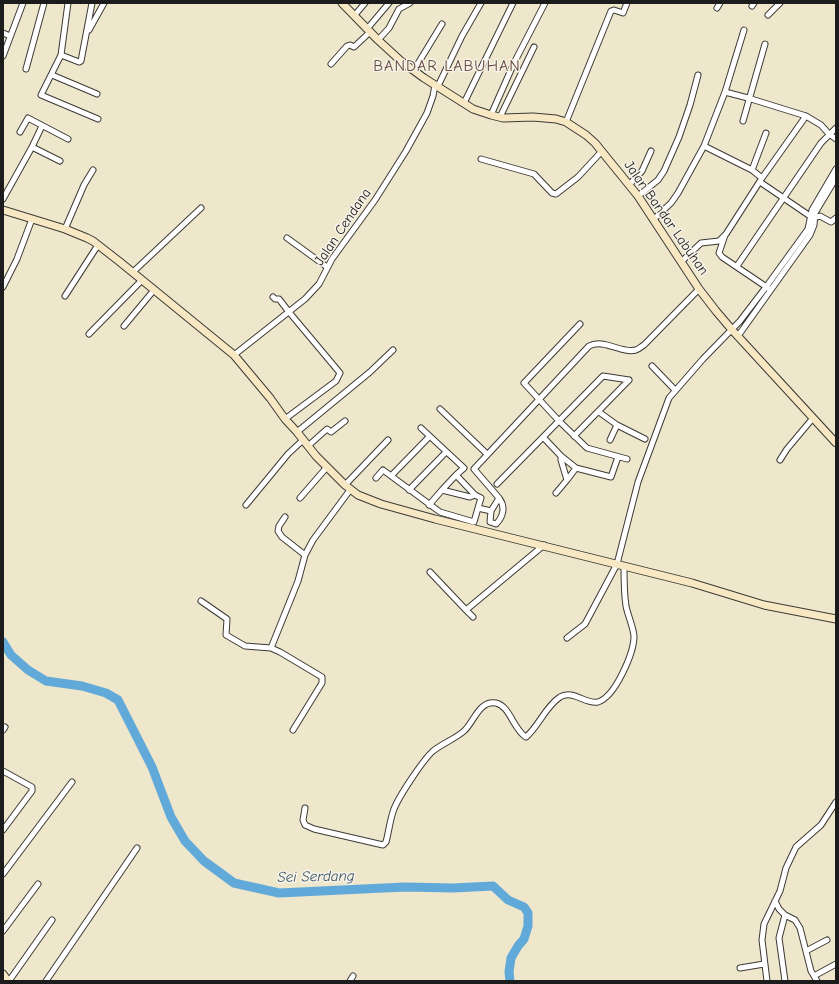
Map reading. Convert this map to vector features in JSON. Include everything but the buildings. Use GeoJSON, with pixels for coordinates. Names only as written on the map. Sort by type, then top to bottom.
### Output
{"type":"FeatureCollection","features":[{"type":"Feature","properties":{"kind":"street"},"geometry":{"type":"LineString","coordinates":[[3,56],[23,3]]}},
{"type":"Feature","properties":{"kind":"street"},"geometry":{"type":"LineString","coordinates":[[26,69],[44,3]]}},
{"type":"Feature","properties":{"kind":"street"},"geometry":{"type":"LineString","coordinates":[[68,3],[61,56],[41,95],[98,119]]}},
{"type":"Feature","properties":{"kind":"street"},"geometry":{"type":"LineString","coordinates":[[61,56],[76,62],[80,62],[83,55],[92,3]]}},
{"type":"Feature","properties":{"kind":"street"},"geometry":{"type":"LineString","coordinates":[[87,33],[104,3]]}},
{"type":"Feature","properties":{"kind":"street","name":"Jalan Bandar Labuhan"},"geometry":{"type":"LineString","coordinates":[[342,3],[402,62],[474,109],[500,117],[548,118],[566,122],[586,135],[602,151],[630,185],[654,219],[699,289],[732,330],[836,443]]}},
{"type":"Feature","properties":{"kind":"street"},"geometry":{"type":"LineString","coordinates":[[354,16],[365,3]]}},
{"type":"Feature","properties":{"kind":"street"},"geometry":{"type":"LineString","coordinates":[[330,64],[347,46],[356,46],[389,3]]}},
{"type":"Feature","properties":{"kind":"street"},"geometry":{"type":"LineString","coordinates":[[378,40],[389,28],[399,9],[410,3]]}},
{"type":"Feature","properties":{"kind":"street","name":"Jalan Cendana"},"geometry":{"type":"LineString","coordinates":[[234,355],[305,299],[319,284],[332,259],[390,179],[427,113],[437,86],[462,36],[481,3]]}},
{"type":"Feature","properties":{"kind":"street"},"geometry":{"type":"LineString","coordinates":[[464,103],[513,3]]}},
{"type":"Feature","properties":{"kind":"street"},"geometry":{"type":"LineString","coordinates":[[491,115],[514,63],[545,3]]}},
{"type":"Feature","properties":{"kind":"street"},"geometry":{"type":"LineString","coordinates":[[566,122],[611,11],[614,10],[623,13],[627,3]]}},
{"type":"Feature","properties":{"kind":"street"},"geometry":{"type":"LineString","coordinates":[[768,15],[780,3]]}},
{"type":"Feature","properties":{"kind":"street"},"geometry":{"type":"LineString","coordinates":[[414,70],[442,24]]}},
{"type":"Feature","properties":{"kind":"street"},"geometry":{"type":"LineString","coordinates":[[654,219],[678,194],[704,146],[725,92],[744,30]]}},
{"type":"Feature","properties":{"kind":"street"},"geometry":{"type":"LineString","coordinates":[[3,33],[10,36]]}},
{"type":"Feature","properties":{"kind":"street"},"geometry":{"type":"LineString","coordinates":[[743,121],[748,98],[765,44]]}},
{"type":"Feature","properties":{"kind":"street"},"geometry":{"type":"LineString","coordinates":[[500,117],[534,47]]}},
{"type":"Feature","properties":{"kind":"street"},"geometry":{"type":"LineString","coordinates":[[52,74],[97,94]]}},
{"type":"Feature","properties":{"kind":"street"},"geometry":{"type":"LineString","coordinates":[[638,196],[660,178],[664,171],[679,137],[698,75]]}},
{"type":"Feature","properties":{"kind":"street"},"geometry":{"type":"LineString","coordinates":[[725,92],[806,116],[822,125],[833,135]]}},
{"type":"Feature","properties":{"kind":"street"},"geometry":{"type":"LineString","coordinates":[[681,262],[701,243],[719,241],[726,234],[761,180],[806,116]]}},
{"type":"Feature","properties":{"kind":"street"},"geometry":{"type":"LineString","coordinates":[[20,132],[28,118],[68,140]]}},
{"type":"Feature","properties":{"kind":"street"},"geometry":{"type":"LineString","coordinates":[[3,199],[42,126]]}},
{"type":"Feature","properties":{"kind":"street"},"geometry":{"type":"LineString","coordinates":[[737,266],[783,198],[833,135],[836,128]]}},
{"type":"Feature","properties":{"kind":"street"},"geometry":{"type":"LineString","coordinates":[[752,170],[766,133]]}},
{"type":"Feature","properties":{"kind":"street"},"geometry":{"type":"LineString","coordinates":[[704,146],[752,170],[761,180],[783,198],[812,217],[820,216],[831,222],[836,218]]}},
{"type":"Feature","properties":{"kind":"street"},"geometry":{"type":"LineString","coordinates":[[32,147],[60,161]]}},
{"type":"Feature","properties":{"kind":"street"},"geometry":{"type":"LineString","coordinates":[[481,159],[534,174],[555,194],[578,177],[602,151]]}},
{"type":"Feature","properties":{"kind":"street"},"geometry":{"type":"LineString","coordinates":[[630,185],[642,171],[651,151]]}},
{"type":"Feature","properties":{"kind":"street"},"geometry":{"type":"LineString","coordinates":[[567,638],[585,624],[617,564],[638,482],[669,398],[703,359],[751,311],[813,230],[812,217],[814,211],[836,169]]}},
{"type":"Feature","properties":{"kind":"street"},"geometry":{"type":"LineString","coordinates":[[65,229],[84,185],[93,170]]}},
{"type":"Feature","properties":{"kind":"street"},"geometry":{"type":"LineString","coordinates":[[814,211],[836,178]]}},
{"type":"Feature","properties":{"kind":"street"},"geometry":{"type":"LineString","coordinates":[[133,272],[201,208]]}},
{"type":"Feature","properties":{"kind":"street"},"geometry":{"type":"LineString","coordinates":[[3,210],[65,229],[87,238],[133,272],[234,355],[270,398],[285,419],[327,467],[347,487],[365,499],[624,567],[692,583],[764,604],[836,619]]}},
{"type":"Feature","properties":{"kind":"street"},"geometry":{"type":"LineString","coordinates":[[3,288],[17,259],[32,219]]}},
{"type":"Feature","properties":{"kind":"street"},"geometry":{"type":"LineString","coordinates":[[726,234],[719,253],[722,257],[768,288]]}},
{"type":"Feature","properties":{"kind":"street"},"geometry":{"type":"LineString","coordinates":[[287,238],[328,267]]}},
{"type":"Feature","properties":{"kind":"street"},"geometry":{"type":"LineString","coordinates":[[65,296],[98,245]]}},
{"type":"Feature","properties":{"kind":"street"},"geometry":{"type":"LineString","coordinates":[[89,334],[142,280]]}},
{"type":"Feature","properties":{"kind":"street"},"geometry":{"type":"LineString","coordinates":[[490,532],[500,520],[503,508],[499,498],[474,469],[486,454],[589,346],[595,343],[628,350],[636,350],[644,345],[699,289]]}},
{"type":"Feature","properties":{"kind":"street"},"geometry":{"type":"LineString","coordinates":[[124,326],[154,290]]}},
{"type":"Feature","properties":{"kind":"street"},"geometry":{"type":"LineString","coordinates":[[273,297],[274,300],[279,299],[340,373],[336,381],[285,419]]}},
{"type":"Feature","properties":{"kind":"street"},"geometry":{"type":"LineString","coordinates":[[738,336],[751,311]]}},
{"type":"Feature","properties":{"kind":"street"},"geometry":{"type":"LineString","coordinates":[[580,324],[524,383],[559,421],[587,448],[627,459]]}},
{"type":"Feature","properties":{"kind":"street"},"geometry":{"type":"LineString","coordinates":[[297,432],[370,372],[393,350]]}},
{"type":"Feature","properties":{"kind":"street"},"geometry":{"type":"LineString","coordinates":[[652,366],[675,390]]}},
{"type":"Feature","properties":{"kind":"street"},"geometry":{"type":"LineString","coordinates":[[497,484],[603,376],[629,380],[574,436]]}},
{"type":"Feature","properties":{"kind":"street"},"geometry":{"type":"LineString","coordinates":[[440,409],[486,454]]}},
{"type":"Feature","properties":{"kind":"street"},"geometry":{"type":"LineString","coordinates":[[598,412],[617,425],[645,439]]}},
{"type":"Feature","properties":{"kind":"street"},"geometry":{"type":"LineString","coordinates":[[780,460],[787,449],[813,418]]}},
{"type":"Feature","properties":{"kind":"street"},"geometry":{"type":"LineString","coordinates":[[308,446],[327,429],[331,432],[345,421]]}},
{"type":"Feature","properties":{"kind":"street"},"geometry":{"type":"LineString","coordinates":[[610,440],[617,425]]}},
{"type":"Feature","properties":{"kind":"street"},"geometry":{"type":"LineString","coordinates":[[421,428],[464,468],[429,504]]}},
{"type":"Feature","properties":{"kind":"street"},"geometry":{"type":"LineString","coordinates":[[391,476],[429,437]]}},
{"type":"Feature","properties":{"kind":"street"},"geometry":{"type":"LineString","coordinates":[[543,437],[561,456],[576,468],[611,477],[618,457]]}},
{"type":"Feature","properties":{"kind":"street"},"geometry":{"type":"LineString","coordinates":[[246,505],[285,457],[303,440]]}},
{"type":"Feature","properties":{"kind":"street"},"geometry":{"type":"LineString","coordinates":[[271,648],[298,581],[305,555],[313,540],[347,487],[388,440]]}},
{"type":"Feature","properties":{"kind":"street"},"geometry":{"type":"LineString","coordinates":[[409,490],[446,452]]}},
{"type":"Feature","properties":{"kind":"street"},"geometry":{"type":"LineString","coordinates":[[561,456],[567,480]]}},
{"type":"Feature","properties":{"kind":"street"},"geometry":{"type":"LineString","coordinates":[[300,498],[327,467]]}},
{"type":"Feature","properties":{"kind":"street"},"geometry":{"type":"LineString","coordinates":[[556,493],[576,468]]}},
{"type":"Feature","properties":{"kind":"street"},"geometry":{"type":"LineString","coordinates":[[376,478],[383,470],[440,512],[474,522],[480,498],[475,495],[456,475]]}},
{"type":"Feature","properties":{"kind":"street"},"geometry":{"type":"LineString","coordinates":[[442,490],[470,496],[475,495]]}},
{"type":"Feature","properties":{"kind":"street"},"geometry":{"type":"LineString","coordinates":[[490,532],[491,511],[499,498]]}},
{"type":"Feature","properties":{"kind":"street"},"geometry":{"type":"LineString","coordinates":[[478,508],[491,511]]}},
{"type":"Feature","properties":{"kind":"street"},"geometry":{"type":"LineString","coordinates":[[285,517],[279,526],[278,531],[282,537],[305,555]]}},
{"type":"Feature","properties":{"kind":"street"},"geometry":{"type":"LineString","coordinates":[[490,522],[496,524]]}},
{"type":"Feature","properties":{"kind":"street"},"geometry":{"type":"LineString","coordinates":[[466,610],[544,545]]}},
{"type":"Feature","properties":{"kind":"street"},"geometry":{"type":"LineString","coordinates":[[305,808],[303,820],[307,827],[383,845],[386,842],[394,808],[424,760],[440,746],[457,737],[479,710],[485,705],[496,703],[503,706],[519,731],[526,737],[550,706],[560,697],[568,695],[594,702],[602,700],[616,686],[630,654],[634,640],[633,630],[624,597],[624,567]]}},
{"type":"Feature","properties":{"kind":"street"},"geometry":{"type":"LineString","coordinates":[[430,572],[473,617]]}},
{"type":"Feature","properties":{"kind":"street"},"geometry":{"type":"LineString","coordinates":[[201,601],[227,619],[226,635],[245,646],[271,648],[283,653],[323,678],[322,683],[293,730]]}},
{"type":"Feature","properties":{"kind":"street"},"geometry":{"type":"LineString","coordinates":[[3,771],[32,787],[33,789],[3,830]]}},
{"type":"Feature","properties":{"kind":"street"},"geometry":{"type":"LineString","coordinates":[[3,874],[72,782]]}},
{"type":"Feature","properties":{"kind":"street"},"geometry":{"type":"LineString","coordinates":[[767,981],[762,934],[764,924],[780,891],[786,868],[796,847],[824,820],[836,802]]}},
{"type":"Feature","properties":{"kind":"street"},"geometry":{"type":"LineString","coordinates":[[46,981],[137,848]]}},
{"type":"Feature","properties":{"kind":"street"},"geometry":{"type":"LineString","coordinates":[[3,931],[38,884]]}},
{"type":"Feature","properties":{"kind":"street"},"geometry":{"type":"LineString","coordinates":[[775,901],[779,909],[785,915],[795,920],[800,928],[812,974],[817,981]]}},
{"type":"Feature","properties":{"kind":"street"},"geometry":{"type":"LineString","coordinates":[[785,915],[779,938],[785,981]]}},
{"type":"Feature","properties":{"kind":"street"},"geometry":{"type":"LineString","coordinates":[[3,974],[9,981],[52,920]]}},
{"type":"Feature","properties":{"kind":"street"},"geometry":{"type":"LineString","coordinates":[[806,950],[827,940]]}},
{"type":"Feature","properties":{"kind":"street"},"geometry":{"type":"LineString","coordinates":[[740,968],[764,964]]}},
{"type":"Feature","properties":{"kind":"street"},"geometry":{"type":"LineString","coordinates":[[812,974],[836,964]]}},
{"type":"Feature","properties":{"kind":"street"},"geometry":{"type":"LineString","coordinates":[[810,981],[812,974]]}},
{"type":"Feature","properties":{"kind":"waterway","name":"Sei Serdang"},"geometry":{"type":"LineString","coordinates":[[3,642],[11,655],[28,670],[46,681],[82,686],[106,693],[118,700],[152,767],[171,817],[185,841],[204,861],[234,883],[279,893],[405,887],[453,888],[493,886],[508,900],[524,907],[528,913],[528,926],[524,939],[511,958],[509,972],[510,981]]}},
{"type":"Feature","properties":{"kind":"district","name":"BANDAR LABUHAN"},"geometry":{"type":"Point","coordinates":[447,66]}}]}
